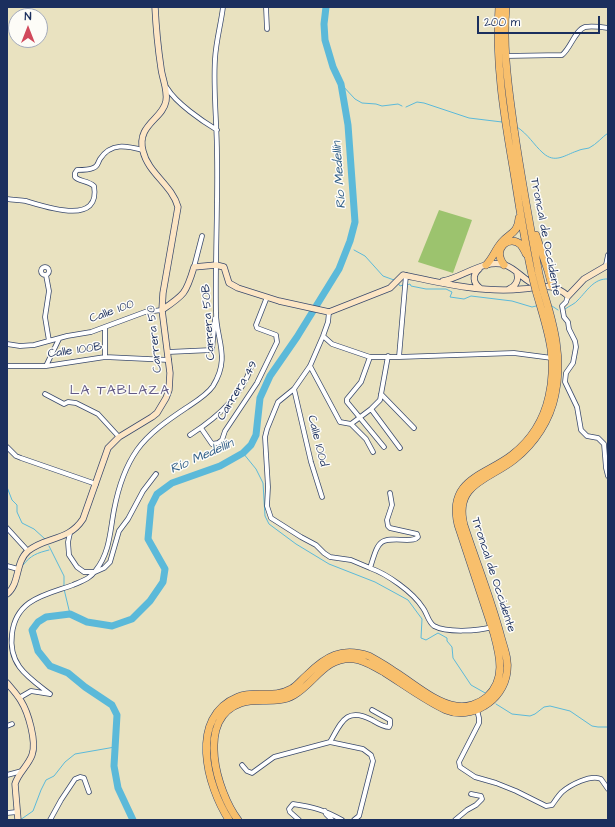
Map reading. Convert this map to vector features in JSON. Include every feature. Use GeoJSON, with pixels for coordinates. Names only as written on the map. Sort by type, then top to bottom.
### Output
{"type":"FeatureCollection","features":[{"type":"Feature","properties":{"kind":"highway","name":"Troncal de Occidente"},"geometry":{"type":"LineString","coordinates":[[499,7],[498,43],[500,76],[508,137],[528,256],[536,275]]}},
{"type":"Feature","properties":{"kind":"highway","name":"Troncal de Occidente"},"geometry":{"type":"LineString","coordinates":[[229,820],[217,798],[209,769],[207,741],[209,727],[212,721],[220,709],[230,701],[246,695],[276,694],[290,690],[321,662],[335,654],[347,652],[369,656],[443,702],[457,707],[474,704],[489,695],[498,681],[500,670],[499,658],[492,627],[458,525],[456,515],[457,504],[464,488],[472,478],[512,455],[525,442],[537,426],[544,412],[549,395],[552,372],[550,338],[536,275],[515,137],[505,56],[506,7]]}},
{"type":"Feature","properties":{"kind":"highway"},"geometry":{"type":"LineString","coordinates":[[522,178],[536,238],[552,286]]}},
{"type":"Feature","properties":{"kind":"highway"},"geometry":{"type":"LineString","coordinates":[[486,265],[500,245],[518,226],[519,206]]}},
{"type":"Feature","properties":{"kind":"highway"},"geometry":{"type":"LineString","coordinates":[[504,265],[499,253],[502,247],[508,242],[518,243],[521,245],[528,256]]}},
{"type":"Feature","properties":{"kind":"highway","name":"Troncal de Occidente"},"geometry":{"type":"LineString","coordinates":[[477,710],[489,703],[501,691],[507,676],[507,660],[498,626],[464,524],[462,508],[466,497],[476,483],[508,465],[530,444],[543,426],[551,409],[557,384],[558,354],[556,337],[539,289]]}},
{"type":"Feature","properties":{"kind":"highway"},"geometry":{"type":"LineString","coordinates":[[238,820],[228,804],[221,787],[214,755],[215,734],[219,721],[233,706],[246,701],[278,701],[288,698],[302,689],[326,666],[342,659],[353,659],[368,663],[436,705],[448,710],[464,712],[477,710]]}},
{"type":"Feature","properties":{"kind":"main road"},"geometry":{"type":"LineString","coordinates":[[143,150],[142,143],[147,127],[165,106],[166,97],[160,62],[155,7]]}},
{"type":"Feature","properties":{"kind":"main road","name":"Carrera 50"},"geometry":{"type":"LineString","coordinates":[[28,551],[42,543],[70,533],[79,525],[83,519],[108,448],[119,437],[152,417],[163,405],[169,390],[170,373],[162,310],[162,293],[178,207],[173,194],[146,159],[143,150]]}},
{"type":"Feature","properties":{"kind":"main road"},"geometry":{"type":"LineString","coordinates":[[436,282],[450,280],[486,265],[495,263],[504,265],[539,289]]}},
{"type":"Feature","properties":{"kind":"main road"},"geometry":{"type":"LineString","coordinates":[[194,267],[216,265],[224,267],[229,283],[232,286],[300,306],[329,312],[390,288],[402,275],[406,278],[497,290],[513,287],[517,281],[517,273]]}},
{"type":"Feature","properties":{"kind":"main road","name":"Calle 100"},"geometry":{"type":"LineString","coordinates":[[162,310],[182,297],[189,285],[194,267]]}},
{"type":"Feature","properties":{"kind":"main road"},"geometry":{"type":"LineString","coordinates":[[505,289],[539,289],[552,286],[558,288],[568,296],[584,279],[606,267]]}},
{"type":"Feature","properties":{"kind":"main road"},"geometry":{"type":"LineString","coordinates":[[479,268],[474,274],[474,277],[476,284],[481,288]]}},
{"type":"Feature","properties":{"kind":"main road"},"geometry":{"type":"LineString","coordinates":[[7,594],[13,589],[18,569],[22,559],[28,551]]}},
{"type":"Feature","properties":{"kind":"main road"},"geometry":{"type":"LineString","coordinates":[[7,683],[19,698],[33,735],[34,748],[29,762],[16,779],[15,784],[18,820]]}},
{"type":"Feature","properties":{"kind":"street","name":"Carrera 50B"},"geometry":{"type":"LineString","coordinates":[[19,698],[31,691],[50,694],[26,674],[14,660],[11,641],[16,619],[21,610],[27,603],[36,598],[87,579],[95,572],[104,558],[108,548],[114,509],[120,486],[136,451],[156,430],[212,388],[218,378],[221,368],[222,344],[216,316],[217,130],[215,58],[223,7]]}},
{"type":"Feature","properties":{"kind":"street"},"geometry":{"type":"LineString","coordinates":[[266,7],[267,29]]}},
{"type":"Feature","properties":{"kind":"street"},"geometry":{"type":"LineString","coordinates":[[505,56],[562,55],[579,30],[584,27],[608,28]]}},
{"type":"Feature","properties":{"kind":"street"},"geometry":{"type":"LineString","coordinates":[[164,83],[169,92],[176,99],[202,121],[217,130]]}},
{"type":"Feature","properties":{"kind":"street"},"geometry":{"type":"LineString","coordinates":[[7,199],[25,201],[32,204],[63,210],[87,209],[94,199],[94,186],[90,182],[78,180],[75,177],[77,170],[93,168],[96,166],[101,157],[115,147],[126,146],[143,150]]}},
{"type":"Feature","properties":{"kind":"street","name":"Calle 100"},"geometry":{"type":"LineString","coordinates":[[194,267],[202,236]]}},
{"type":"Feature","properties":{"kind":"street"},"geometry":{"type":"LineString","coordinates":[[606,267],[608,255]]}},
{"type":"Feature","properties":{"kind":"street"},"geometry":{"type":"LineString","coordinates":[[46,275],[49,291],[45,317],[48,342]]}},
{"type":"Feature","properties":{"kind":"street"},"geometry":{"type":"LineString","coordinates":[[399,357],[406,278]]}},
{"type":"Feature","properties":{"kind":"street"},"geometry":{"type":"LineString","coordinates":[[568,296],[562,306],[564,317],[568,322],[576,347],[573,363],[566,373],[565,382],[577,407],[581,430],[587,436],[602,440],[604,444],[608,476]]}},
{"type":"Feature","properties":{"kind":"street","name":"Carrera 49"},"geometry":{"type":"LineString","coordinates":[[201,428],[212,444],[218,443],[222,440],[225,431],[257,383],[276,342],[276,336],[257,328],[256,325],[267,297]]}},
{"type":"Feature","properties":{"kind":"street","name":"Calle 100"},"geometry":{"type":"LineString","coordinates":[[7,344],[20,346],[48,342],[91,332],[145,312],[162,310]]}},
{"type":"Feature","properties":{"kind":"street"},"geometry":{"type":"LineString","coordinates":[[329,312],[328,322],[310,366],[294,389],[278,402],[265,437],[268,487],[267,506],[271,518],[301,538],[316,545],[330,557],[351,560],[389,576],[413,596],[424,608],[433,625],[445,628],[471,630],[492,627]]}},
{"type":"Feature","properties":{"kind":"street"},"geometry":{"type":"LineString","coordinates":[[168,352],[212,350],[216,316]]}},
{"type":"Feature","properties":{"kind":"street"},"geometry":{"type":"LineString","coordinates":[[105,356],[106,327]]}},
{"type":"Feature","properties":{"kind":"street"},"geometry":{"type":"LineString","coordinates":[[323,336],[332,344],[370,357],[514,354],[552,358]]}},
{"type":"Feature","properties":{"kind":"street"},"geometry":{"type":"LineString","coordinates":[[46,366],[59,339]]}},
{"type":"Feature","properties":{"kind":"street","name":"Calle 100B"},"geometry":{"type":"LineString","coordinates":[[7,366],[46,366],[105,356],[169,360]]}},
{"type":"Feature","properties":{"kind":"street"},"geometry":{"type":"LineString","coordinates":[[351,424],[380,400],[388,356]]}},
{"type":"Feature","properties":{"kind":"street"},"geometry":{"type":"LineString","coordinates":[[370,357],[361,382],[347,399],[347,402],[384,446]]}},
{"type":"Feature","properties":{"kind":"street"},"geometry":{"type":"LineString","coordinates":[[310,366],[340,422],[351,424],[366,439],[373,452]]}},
{"type":"Feature","properties":{"kind":"street","name":"Carrera 49"},"geometry":{"type":"LineString","coordinates":[[190,436],[201,428],[240,391],[247,380],[251,367]]}},
{"type":"Feature","properties":{"kind":"street","name":"Calle 100d"},"geometry":{"type":"LineString","coordinates":[[294,389],[311,462],[322,497]]}},
{"type":"Feature","properties":{"kind":"street"},"geometry":{"type":"LineString","coordinates":[[240,391],[249,395]]}},
{"type":"Feature","properties":{"kind":"street"},"geometry":{"type":"LineString","coordinates":[[45,394],[64,404],[68,402],[76,403],[98,414],[119,437]]}},
{"type":"Feature","properties":{"kind":"street"},"geometry":{"type":"LineString","coordinates":[[381,394],[414,428]]}},
{"type":"Feature","properties":{"kind":"street"},"geometry":{"type":"LineString","coordinates":[[371,409],[400,448]]}},
{"type":"Feature","properties":{"kind":"street"},"geometry":{"type":"LineString","coordinates":[[7,447],[16,456],[96,484]]}},
{"type":"Feature","properties":{"kind":"street"},"geometry":{"type":"LineString","coordinates":[[70,533],[68,548],[73,562],[77,567],[84,572],[95,572],[104,568],[110,562],[120,532],[143,491],[156,474]]}},
{"type":"Feature","properties":{"kind":"street"},"geometry":{"type":"LineString","coordinates":[[370,568],[377,548],[383,541],[395,539],[412,540],[418,537],[417,534],[390,528],[388,526],[387,520],[392,505],[390,493]]}},
{"type":"Feature","properties":{"kind":"street"},"geometry":{"type":"LineString","coordinates":[[7,528],[28,551]]}},
{"type":"Feature","properties":{"kind":"street"},"geometry":{"type":"LineString","coordinates":[[7,566],[18,569]]}},
{"type":"Feature","properties":{"kind":"street"},"geometry":{"type":"LineString","coordinates":[[330,742],[342,721],[348,716],[355,715],[369,719],[385,727],[390,726],[390,720],[372,710]]}},
{"type":"Feature","properties":{"kind":"street"},"geometry":{"type":"LineString","coordinates":[[477,710],[479,723],[459,762],[460,767],[475,776],[496,783],[549,806],[552,805],[568,788],[593,777],[601,779],[608,789]]}},
{"type":"Feature","properties":{"kind":"street"},"geometry":{"type":"LineString","coordinates":[[7,726],[12,724]]}},
{"type":"Feature","properties":{"kind":"street"},"geometry":{"type":"LineString","coordinates":[[242,764],[247,772],[252,773],[274,757],[330,742],[364,749],[371,755],[373,761],[359,816],[354,820]]}},
{"type":"Feature","properties":{"kind":"street"},"geometry":{"type":"LineString","coordinates":[[7,775],[22,770]]}},
{"type":"Feature","properties":{"kind":"street"},"geometry":{"type":"LineString","coordinates":[[50,820],[75,779],[80,777],[84,778],[89,792]]}},
{"type":"Feature","properties":{"kind":"street"},"geometry":{"type":"LineString","coordinates":[[455,820],[480,802],[482,798],[481,796],[471,794]]}},
{"type":"Feature","properties":{"kind":"street"},"geometry":{"type":"LineString","coordinates":[[299,820],[290,812],[290,806],[293,804],[325,811],[342,820]]}},
{"type":"Feature","properties":{"kind":"street"},"geometry":{"type":"LineString","coordinates":[[325,811],[332,820]]}},
{"type":"Feature","properties":{"kind":"street"},"geometry":{"type":"LineString","coordinates":[[7,813],[17,812]]}},
{"type":"Feature","properties":{"kind":"green space"},"geometry":{"type":"Polygon","coordinates":[[[439,210],[472,220],[453,273],[418,262],[439,210]]]}},
{"type":"Feature","properties":{"kind":"waterway","name":"Río Medellín"},"geometry":{"type":"LineString","coordinates":[[133,820],[118,788],[114,766],[117,715],[112,705],[85,687],[68,673],[50,666],[38,651],[32,630],[38,622],[46,617],[70,614],[87,622],[112,626],[132,619],[150,601],[163,582],[165,569],[148,539],[151,506],[157,494],[172,483],[220,466],[243,453],[251,445],[256,435],[260,398],[270,376],[297,337],[339,269],[350,241],[355,222],[348,125],[341,84],[333,67],[325,40],[324,24],[326,7]]}},
{"type":"Feature","properties":{"kind":"waterway"},"geometry":{"type":"LineString","coordinates":[[341,84],[355,99],[362,103],[382,106],[398,104],[402,106]]}},
{"type":"Feature","properties":{"kind":"waterway"},"geometry":{"type":"LineString","coordinates":[[406,107],[417,102],[424,103],[469,118],[502,122]]}},
{"type":"Feature","properties":{"kind":"waterway"},"geometry":{"type":"LineString","coordinates":[[517,127],[525,133],[543,153],[552,158],[560,158],[589,148],[608,133]]}},
{"type":"Feature","properties":{"kind":"waterway"},"geometry":{"type":"LineString","coordinates":[[354,250],[365,256],[383,276],[394,280]]}},
{"type":"Feature","properties":{"kind":"waterway"},"geometry":{"type":"LineString","coordinates":[[565,309],[574,304],[595,283],[603,279],[608,279]]}},
{"type":"Feature","properties":{"kind":"waterway"},"geometry":{"type":"LineString","coordinates":[[398,283],[400,286],[403,285]]}},
{"type":"Feature","properties":{"kind":"waterway"},"geometry":{"type":"LineString","coordinates":[[406,285],[410,284],[411,286],[426,289],[446,289],[452,292],[450,297],[464,299],[471,296],[512,301],[532,307],[536,306]]}},
{"type":"Feature","properties":{"kind":"waterway"},"geometry":{"type":"LineString","coordinates":[[552,306],[558,310]]}},
{"type":"Feature","properties":{"kind":"waterway"},"geometry":{"type":"LineString","coordinates":[[243,453],[256,469],[263,483],[265,516],[269,524],[296,544],[329,564],[375,582],[408,600],[422,619],[421,638],[426,640],[438,633],[447,638],[447,641],[452,647],[453,658],[471,685],[487,694]]}},
{"type":"Feature","properties":{"kind":"waterway"},"geometry":{"type":"LineString","coordinates":[[7,487],[12,500],[17,505],[17,512],[22,523],[34,529],[45,539]]}},
{"type":"Feature","properties":{"kind":"waterway"},"geometry":{"type":"LineString","coordinates":[[49,546],[64,576],[64,586]]}},
{"type":"Feature","properties":{"kind":"waterway"},"geometry":{"type":"LineString","coordinates":[[23,565],[34,555],[49,550]]}},
{"type":"Feature","properties":{"kind":"waterway"},"geometry":{"type":"LineString","coordinates":[[64,589],[70,614]]}},
{"type":"Feature","properties":{"kind":"waterway"},"geometry":{"type":"LineString","coordinates":[[496,704],[512,714],[530,716],[544,707],[550,706],[570,711],[592,726],[608,727]]}},
{"type":"Feature","properties":{"kind":"waterway"},"geometry":{"type":"LineString","coordinates":[[20,820],[33,811],[46,780],[54,776],[65,762],[75,754],[115,747]]}},
{"type":"Feature","properties":{"kind":"district","name":"LA TABLAZA"},"geometry":{"type":"Point","coordinates":[120,391]}}]}
